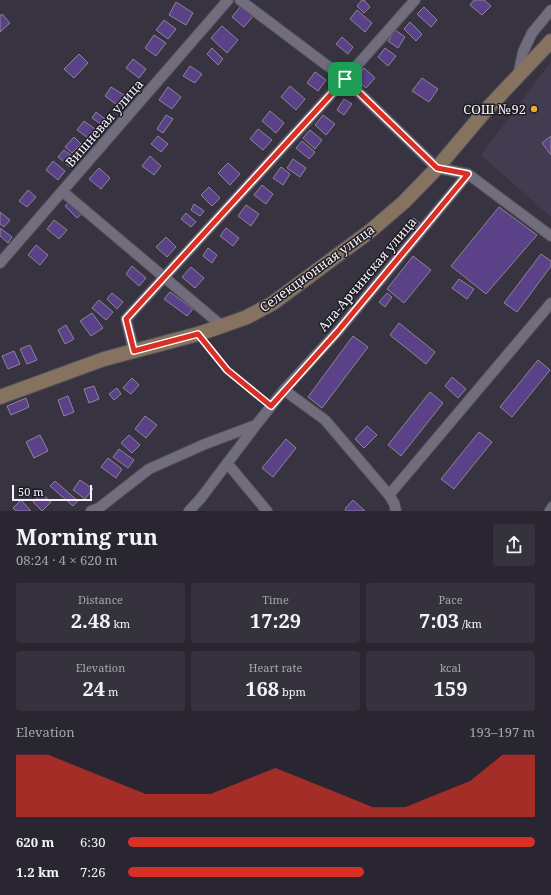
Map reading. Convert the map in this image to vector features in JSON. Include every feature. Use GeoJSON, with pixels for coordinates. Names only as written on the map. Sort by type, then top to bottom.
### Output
{"type":"FeatureCollection","features":[{"type":"Feature","properties":{"kind":"street","name":"Вишневая улица"},"geometry":{"type":"LineString","coordinates":[[0,263],[228,0]]}},
{"type":"Feature","properties":{"kind":"street"},"geometry":{"type":"LineString","coordinates":[[240,0],[345,79],[437,168],[468,174],[551,236]]}},
{"type":"Feature","properties":{"kind":"street"},"geometry":{"type":"LineString","coordinates":[[134,351],[126,319],[415,0]]}},
{"type":"Feature","properties":{"kind":"street"},"geometry":{"type":"LineString","coordinates":[[518,76],[523,52],[532,33],[551,10]]}},
{"type":"Feature","properties":{"kind":"street","name":"Селекционная улица"},"geometry":{"type":"LineString","coordinates":[[0,397],[104,359],[198,334],[222,326],[247,317],[273,303],[369,232],[404,202],[437,168],[486,110],[551,41]]}},
{"type":"Feature","properties":{"kind":"street","name":"Ала-Арчинская улица"},"geometry":{"type":"LineString","coordinates":[[189,511],[201,498],[284,390],[338,331],[468,174]]}},
{"type":"Feature","properties":{"kind":"street"},"geometry":{"type":"LineString","coordinates":[[62,191],[222,326]]}},
{"type":"Feature","properties":{"kind":"street"},"geometry":{"type":"LineString","coordinates":[[389,495],[551,303]]}},
{"type":"Feature","properties":{"kind":"street"},"geometry":{"type":"LineString","coordinates":[[284,390],[326,420],[389,495],[394,503],[396,511]]}},
{"type":"Feature","properties":{"kind":"street"},"geometry":{"type":"LineString","coordinates":[[91,511],[99,508],[149,469],[205,444],[256,425]]}},
{"type":"Feature","properties":{"kind":"street"},"geometry":{"type":"LineString","coordinates":[[227,463],[267,511]]}},
{"type":"Feature","properties":{"kind":"street"},"geometry":{"type":"LineString","coordinates":[[199,511],[201,498]]}},
{"type":"Feature","properties":{"kind":"lane"},"geometry":{"type":"LineString","coordinates":[[547,511],[551,505]]}},
{"type":"Feature","properties":{"kind":"path"},"geometry":{"type":"LineString","coordinates":[[198,334],[227,370],[271,406]]}},
{"type":"Feature","properties":{"kind":"shaded area","name":"СОШ №92"},"geometry":{"type":"Polygon","coordinates":[[[551,62],[551,217],[481,155],[551,62]]]}},
{"type":"Feature","properties":{"kind":"building"},"geometry":{"type":"Polygon","coordinates":[[[362,0],[364,0],[370,7],[364,13],[357,6],[362,0]]]}},
{"type":"Feature","properties":{"kind":"building"},"geometry":{"type":"Polygon","coordinates":[[[474,0],[484,0],[491,6],[482,15],[470,5],[474,0]]]}},
{"type":"Feature","properties":{"kind":"building"},"geometry":{"type":"Polygon","coordinates":[[[176,2],[193,13],[186,25],[169,15],[176,2]]]}},
{"type":"Feature","properties":{"kind":"building"},"geometry":{"type":"Polygon","coordinates":[[[241,6],[253,16],[244,27],[232,17],[241,6]]]}},
{"type":"Feature","properties":{"kind":"building"},"geometry":{"type":"Polygon","coordinates":[[[424,7],[437,20],[431,27],[417,14],[424,7]]]}},
{"type":"Feature","properties":{"kind":"building"},"geometry":{"type":"Polygon","coordinates":[[[357,10],[372,23],[365,32],[350,19],[357,10]]]}},
{"type":"Feature","properties":{"kind":"building"},"geometry":{"type":"Polygon","coordinates":[[[2,14],[10,23],[0,32],[0,16],[2,14]]]}},
{"type":"Feature","properties":{"kind":"building"},"geometry":{"type":"Polygon","coordinates":[[[164,20],[176,29],[168,39],[156,30],[164,20]]]}},
{"type":"Feature","properties":{"kind":"building"},"geometry":{"type":"Polygon","coordinates":[[[410,22],[422,34],[416,41],[404,29],[410,22]]]}},
{"type":"Feature","properties":{"kind":"building"},"geometry":{"type":"Polygon","coordinates":[[[222,26],[238,40],[227,53],[211,38],[222,26]]]}},
{"type":"Feature","properties":{"kind":"building"},"geometry":{"type":"Polygon","coordinates":[[[395,30],[405,37],[398,48],[388,41],[395,30]]]}},
{"type":"Feature","properties":{"kind":"building"},"geometry":{"type":"Polygon","coordinates":[[[154,35],[166,43],[156,56],[145,48],[154,35]]]}},
{"type":"Feature","properties":{"kind":"building"},"geometry":{"type":"Polygon","coordinates":[[[342,37],[353,47],[348,54],[336,44],[342,37]]]}},
{"type":"Feature","properties":{"kind":"building"},"geometry":{"type":"Polygon","coordinates":[[[212,48],[223,59],[218,65],[207,54],[212,48]]]}},
{"type":"Feature","properties":{"kind":"building"},"geometry":{"type":"Polygon","coordinates":[[[385,48],[396,56],[388,66],[378,57],[385,48]]]}},
{"type":"Feature","properties":{"kind":"building"},"geometry":{"type":"Polygon","coordinates":[[[79,54],[88,63],[74,78],[64,69],[79,54]]]}},
{"type":"Feature","properties":{"kind":"building"},"geometry":{"type":"Polygon","coordinates":[[[133,59],[146,69],[139,78],[126,68],[133,59]]]}},
{"type":"Feature","properties":{"kind":"building"},"geometry":{"type":"Polygon","coordinates":[[[190,66],[202,74],[195,83],[183,76],[190,66]]]}},
{"type":"Feature","properties":{"kind":"building"},"geometry":{"type":"Polygon","coordinates":[[[364,68],[375,78],[366,88],[355,79],[364,68]]]}},
{"type":"Feature","properties":{"kind":"building"},"geometry":{"type":"Polygon","coordinates":[[[315,72],[326,80],[318,91],[307,83],[315,72]]]}},
{"type":"Feature","properties":{"kind":"building"},"geometry":{"type":"Polygon","coordinates":[[[422,78],[438,89],[429,102],[412,91],[422,78]]]}},
{"type":"Feature","properties":{"kind":"building"},"geometry":{"type":"Polygon","coordinates":[[[290,86],[305,99],[296,110],[281,97],[290,86]]]}},
{"type":"Feature","properties":{"kind":"building"},"geometry":{"type":"Polygon","coordinates":[[[111,87],[124,95],[117,105],[105,96],[111,87]]]}},
{"type":"Feature","properties":{"kind":"building"},"geometry":{"type":"Polygon","coordinates":[[[168,87],[181,97],[172,109],[159,100],[168,87]]]}},
{"type":"Feature","properties":{"kind":"building"},"geometry":{"type":"Polygon","coordinates":[[[344,99],[352,104],[344,115],[337,110],[344,99]]]}},
{"type":"Feature","properties":{"kind":"building"},"geometry":{"type":"Polygon","coordinates":[[[270,111],[284,123],[276,133],[262,121],[270,111]]]}},
{"type":"Feature","properties":{"kind":"building"},"geometry":{"type":"Polygon","coordinates":[[[96,112],[105,119],[101,124],[92,118],[96,112]]]}},
{"type":"Feature","properties":{"kind":"building"},"geometry":{"type":"Polygon","coordinates":[[[166,115],[173,119],[163,133],[157,129],[166,115]]]}},
{"type":"Feature","properties":{"kind":"building"},"geometry":{"type":"Polygon","coordinates":[[[323,115],[335,124],[326,135],[315,125],[323,115]]]}},
{"type":"Feature","properties":{"kind":"building"},"geometry":{"type":"Polygon","coordinates":[[[84,121],[98,131],[91,140],[77,130],[84,121]]]}},
{"type":"Feature","properties":{"kind":"building"},"geometry":{"type":"Polygon","coordinates":[[[258,129],[272,140],[263,150],[250,139],[258,129]]]}},
{"type":"Feature","properties":{"kind":"building"},"geometry":{"type":"Polygon","coordinates":[[[310,130],[322,140],[315,149],[303,138],[310,130]]]}},
{"type":"Feature","properties":{"kind":"building"},"geometry":{"type":"Polygon","coordinates":[[[158,136],[168,144],[161,152],[151,144],[158,136]]]}},
{"type":"Feature","properties":{"kind":"building"},"geometry":{"type":"Polygon","coordinates":[[[551,136],[551,155],[542,143],[551,136]]]}},
{"type":"Feature","properties":{"kind":"building"},"geometry":{"type":"Polygon","coordinates":[[[74,137],[81,144],[72,153],[65,147],[74,137]]]}},
{"type":"Feature","properties":{"kind":"building"},"geometry":{"type":"Polygon","coordinates":[[[302,141],[315,152],[309,159],[296,148],[302,141]]]}},
{"type":"Feature","properties":{"kind":"building"},"geometry":{"type":"Polygon","coordinates":[[[64,150],[76,159],[70,167],[58,157],[64,150]]]}},
{"type":"Feature","properties":{"kind":"building"},"geometry":{"type":"Polygon","coordinates":[[[150,156],[161,166],[154,175],[142,166],[150,156]]]}},
{"type":"Feature","properties":{"kind":"building"},"geometry":{"type":"Polygon","coordinates":[[[293,159],[306,168],[300,177],[287,168],[293,159]]]}},
{"type":"Feature","properties":{"kind":"building"},"geometry":{"type":"Polygon","coordinates":[[[53,161],[65,171],[58,180],[46,170],[53,161]]]}},
{"type":"Feature","properties":{"kind":"building"},"geometry":{"type":"Polygon","coordinates":[[[228,163],[240,174],[230,185],[218,173],[228,163]]]}},
{"type":"Feature","properties":{"kind":"building"},"geometry":{"type":"Polygon","coordinates":[[[281,167],[290,174],[283,185],[273,178],[281,167]]]}},
{"type":"Feature","properties":{"kind":"building"},"geometry":{"type":"Polygon","coordinates":[[[99,168],[110,178],[101,189],[89,179],[99,168]]]}},
{"type":"Feature","properties":{"kind":"building"},"geometry":{"type":"Polygon","coordinates":[[[262,185],[273,194],[266,204],[254,195],[262,185]]]}},
{"type":"Feature","properties":{"kind":"building"},"geometry":{"type":"Polygon","coordinates":[[[209,187],[220,198],[212,206],[201,195],[209,187]]]}},
{"type":"Feature","properties":{"kind":"building"},"geometry":{"type":"Polygon","coordinates":[[[28,190],[36,197],[27,207],[19,201],[28,190]]]}},
{"type":"Feature","properties":{"kind":"building"},"geometry":{"type":"Polygon","coordinates":[[[71,200],[84,212],[77,218],[65,206],[71,200]]]}},
{"type":"Feature","properties":{"kind":"building"},"geometry":{"type":"Polygon","coordinates":[[[194,204],[204,211],[200,216],[191,210],[194,204]]]}},
{"type":"Feature","properties":{"kind":"building"},"geometry":{"type":"Polygon","coordinates":[[[246,205],[259,214],[251,226],[238,216],[246,205]]]}},
{"type":"Feature","properties":{"kind":"building"},"geometry":{"type":"Polygon","coordinates":[[[499,207],[537,235],[486,294],[451,266],[499,207]]]}},
{"type":"Feature","properties":{"kind":"building"},"geometry":{"type":"Polygon","coordinates":[[[0,212],[10,220],[4,227],[0,224],[0,212]]]}},
{"type":"Feature","properties":{"kind":"building"},"geometry":{"type":"Polygon","coordinates":[[[186,213],[196,222],[191,227],[181,219],[186,213]]]}},
{"type":"Feature","properties":{"kind":"building"},"geometry":{"type":"Polygon","coordinates":[[[413,218],[420,223],[414,232],[407,227],[413,218]]]}},
{"type":"Feature","properties":{"kind":"building"},"geometry":{"type":"Polygon","coordinates":[[[54,220],[67,230],[59,239],[47,229],[54,220]]]}},
{"type":"Feature","properties":{"kind":"building"},"geometry":{"type":"Polygon","coordinates":[[[0,228],[12,237],[8,243],[0,236],[0,228]]]}},
{"type":"Feature","properties":{"kind":"building"},"geometry":{"type":"Polygon","coordinates":[[[226,228],[239,238],[233,246],[220,236],[226,228]]]}},
{"type":"Feature","properties":{"kind":"building"},"geometry":{"type":"Polygon","coordinates":[[[166,237],[176,247],[167,257],[156,247],[166,237]]]}},
{"type":"Feature","properties":{"kind":"building"},"geometry":{"type":"Polygon","coordinates":[[[36,245],[48,255],[40,265],[28,255],[36,245]]]}},
{"type":"Feature","properties":{"kind":"building"},"geometry":{"type":"Polygon","coordinates":[[[208,248],[217,255],[212,263],[203,256],[208,248]]]}},
{"type":"Feature","properties":{"kind":"building"},"geometry":{"type":"Polygon","coordinates":[[[541,254],[551,261],[551,266],[517,312],[504,303],[541,254]]]}},
{"type":"Feature","properties":{"kind":"building"},"geometry":{"type":"Polygon","coordinates":[[[413,256],[431,270],[404,303],[387,289],[413,256]]]}},
{"type":"Feature","properties":{"kind":"building"},"geometry":{"type":"Polygon","coordinates":[[[132,266],[146,278],[139,286],[126,274],[132,266]]]}},
{"type":"Feature","properties":{"kind":"building"},"geometry":{"type":"Polygon","coordinates":[[[191,267],[204,278],[195,288],[182,277],[191,267]]]}},
{"type":"Feature","properties":{"kind":"building"},"geometry":{"type":"Polygon","coordinates":[[[459,279],[474,289],[467,299],[452,288],[459,279]]]}},
{"type":"Feature","properties":{"kind":"building"},"geometry":{"type":"Polygon","coordinates":[[[170,292],[193,309],[187,316],[164,299],[170,292]]]}},
{"type":"Feature","properties":{"kind":"building"},"geometry":{"type":"Polygon","coordinates":[[[112,293],[123,302],[117,309],[107,299],[112,293]]]}},
{"type":"Feature","properties":{"kind":"building"},"geometry":{"type":"Polygon","coordinates":[[[387,293],[392,297],[385,307],[379,302],[387,293]]]}},
{"type":"Feature","properties":{"kind":"building"},"geometry":{"type":"Polygon","coordinates":[[[99,300],[113,312],[106,320],[92,308],[99,300]]]}},
{"type":"Feature","properties":{"kind":"building"},"geometry":{"type":"Polygon","coordinates":[[[92,313],[103,328],[91,336],[80,321],[92,313]]]}},
{"type":"Feature","properties":{"kind":"building"},"geometry":{"type":"Polygon","coordinates":[[[399,323],[435,352],[426,364],[390,335],[399,323]]]}},
{"type":"Feature","properties":{"kind":"building"},"geometry":{"type":"Polygon","coordinates":[[[66,325],[74,339],[65,344],[58,330],[66,325]]]}},
{"type":"Feature","properties":{"kind":"building"},"geometry":{"type":"Polygon","coordinates":[[[353,336],[368,347],[322,408],[308,397],[353,336]]]}},
{"type":"Feature","properties":{"kind":"building"},"geometry":{"type":"Polygon","coordinates":[[[30,345],[37,360],[27,364],[20,349],[30,345]]]}},
{"type":"Feature","properties":{"kind":"building"},"geometry":{"type":"Polygon","coordinates":[[[14,351],[20,364],[8,369],[2,356],[14,351]]]}},
{"type":"Feature","properties":{"kind":"building"},"geometry":{"type":"Polygon","coordinates":[[[538,360],[550,370],[512,417],[500,407],[538,360]]]}},
{"type":"Feature","properties":{"kind":"building"},"geometry":{"type":"Polygon","coordinates":[[[452,377],[466,389],[458,398],[445,386],[452,377]]]}},
{"type":"Feature","properties":{"kind":"building"},"geometry":{"type":"Polygon","coordinates":[[[132,378],[139,385],[131,394],[123,388],[132,378]]]}},
{"type":"Feature","properties":{"kind":"building"},"geometry":{"type":"Polygon","coordinates":[[[94,386],[99,399],[89,403],[84,389],[94,386]]]}},
{"type":"Feature","properties":{"kind":"building"},"geometry":{"type":"Polygon","coordinates":[[[117,388],[121,394],[114,400],[109,394],[117,388]]]}},
{"type":"Feature","properties":{"kind":"building"},"geometry":{"type":"Polygon","coordinates":[[[430,392],[443,403],[401,456],[388,445],[430,392]]]}},
{"type":"Feature","properties":{"kind":"building"},"geometry":{"type":"Polygon","coordinates":[[[68,396],[74,412],[64,416],[58,400],[68,396]]]}},
{"type":"Feature","properties":{"kind":"building"},"geometry":{"type":"Polygon","coordinates":[[[26,398],[29,407],[11,415],[7,406],[26,398]]]}},
{"type":"Feature","properties":{"kind":"building"},"geometry":{"type":"Polygon","coordinates":[[[145,416],[157,425],[146,438],[135,429],[145,416]]]}},
{"type":"Feature","properties":{"kind":"building"},"geometry":{"type":"Polygon","coordinates":[[[367,426],[377,435],[364,448],[355,439],[367,426]]]}},
{"type":"Feature","properties":{"kind":"building"},"geometry":{"type":"Polygon","coordinates":[[[479,432],[492,442],[454,489],[441,479],[479,432]]]}},
{"type":"Feature","properties":{"kind":"building"},"geometry":{"type":"Polygon","coordinates":[[[40,435],[48,451],[34,458],[26,442],[40,435]]]}},
{"type":"Feature","properties":{"kind":"building"},"geometry":{"type":"Polygon","coordinates":[[[129,435],[140,445],[132,453],[121,443],[129,435]]]}},
{"type":"Feature","properties":{"kind":"building"},"geometry":{"type":"Polygon","coordinates":[[[286,439],[296,448],[273,477],[262,468],[286,439]]]}},
{"type":"Feature","properties":{"kind":"building"},"geometry":{"type":"Polygon","coordinates":[[[119,449],[134,460],[128,468],[113,457],[119,449]]]}},
{"type":"Feature","properties":{"kind":"building"},"geometry":{"type":"Polygon","coordinates":[[[108,458],[122,469],[116,478],[101,467],[108,458]]]}},
{"type":"Feature","properties":{"kind":"building"},"geometry":{"type":"Polygon","coordinates":[[[80,480],[93,489],[85,499],[73,490],[80,480]]]}},
{"type":"Feature","properties":{"kind":"building"},"geometry":{"type":"Polygon","coordinates":[[[55,481],[78,501],[73,506],[50,486],[55,481]]]}},
{"type":"Feature","properties":{"kind":"building"},"geometry":{"type":"Polygon","coordinates":[[[41,493],[51,502],[42,511],[33,502],[41,493]]]}},
{"type":"Feature","properties":{"kind":"building"},"geometry":{"type":"Polygon","coordinates":[[[21,500],[31,511],[16,511],[13,508],[21,500]]]}},
{"type":"Feature","properties":{"kind":"building"},"geometry":{"type":"Polygon","coordinates":[[[353,500],[365,511],[346,511],[345,509],[353,500]]]}},
{"type":"Feature","properties":{"kind":"place","name":"СОШ №92"},"geometry":{"type":"Point","coordinates":[534,109]}},
{"type":"Feature","properties":{"kind":"route"},"geometry":{"type":"LineString","coordinates":[[345,79],[437,168],[468,174],[338,331],[271,406],[227,370],[198,334],[134,351],[126,319],[345,79]]}}]}
